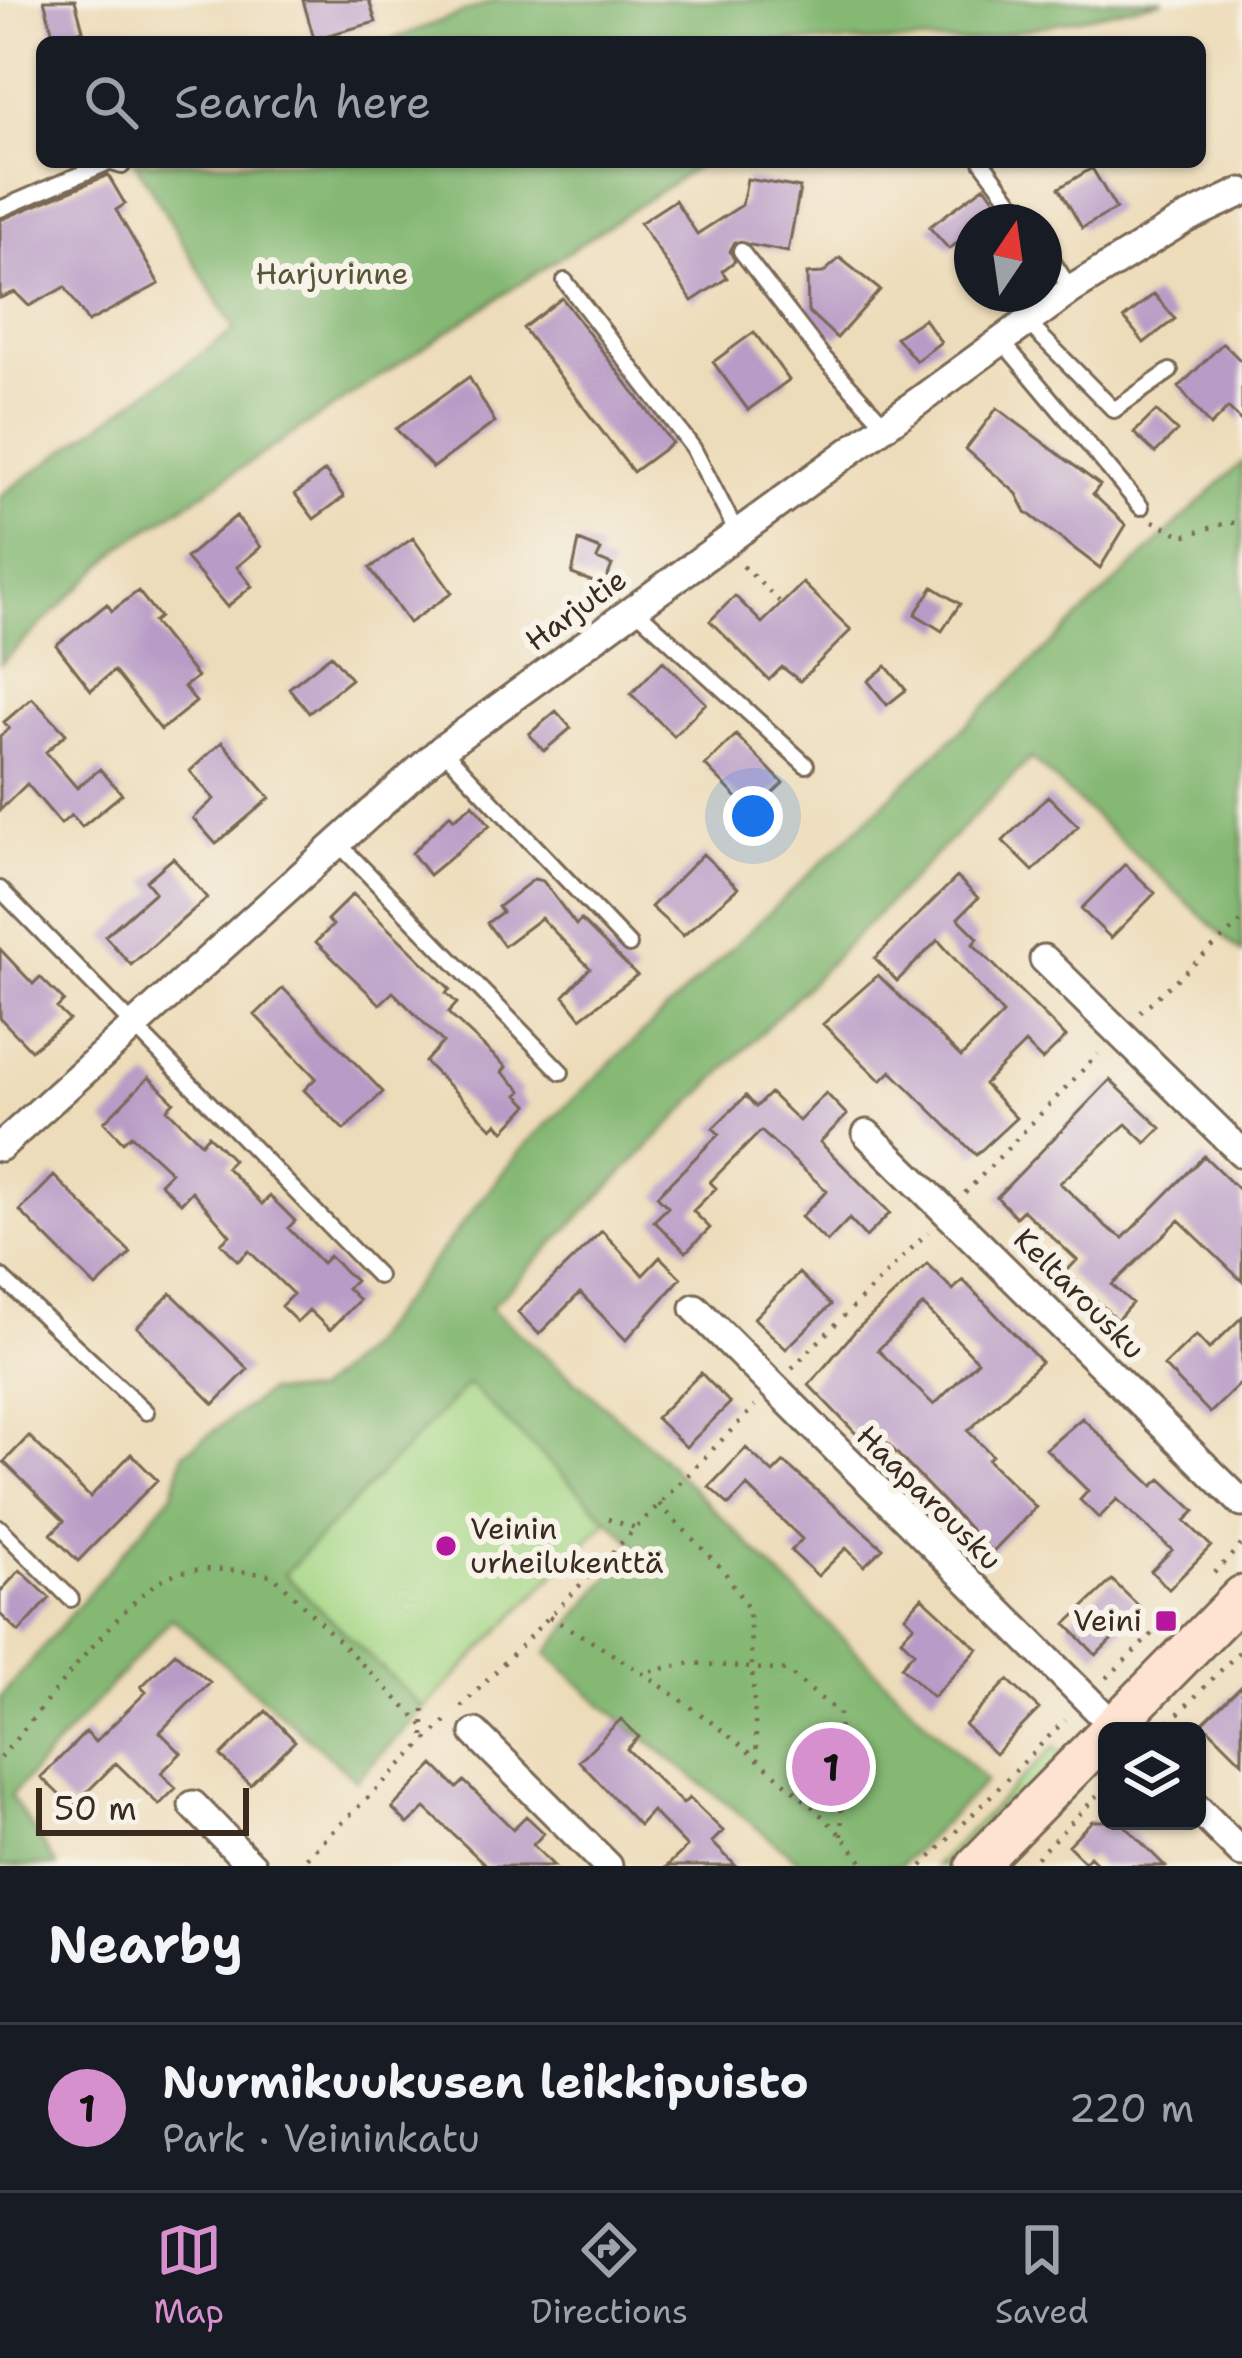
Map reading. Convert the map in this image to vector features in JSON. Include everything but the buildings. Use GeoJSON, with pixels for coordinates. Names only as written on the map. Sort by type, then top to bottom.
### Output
{"type":"FeatureCollection","features":[{"type":"Feature","properties":{"kind":"street","name":"Harjutie"},"geometry":{"type":"LineString","coordinates":[[0,1148],[134,1022],[240,933],[335,841],[442,749],[1071,290],[1185,219],[1242,192]]}},
{"type":"Feature","properties":{"kind":"street"},"geometry":{"type":"LineString","coordinates":[[1044,959],[1242,1153]]}},
{"type":"Feature","properties":{"kind":"street","name":"Keltarousku"},"geometry":{"type":"LineString","coordinates":[[867,1134],[1242,1503]]}},
{"type":"Feature","properties":{"kind":"street","name":"Haaparousku"},"geometry":{"type":"LineString","coordinates":[[695,1308],[1104,1722]]}},
{"type":"Feature","properties":{"kind":"street"},"geometry":{"type":"LineString","coordinates":[[1120,1722],[1242,1596]]}},
{"type":"Feature","properties":{"kind":"street"},"geometry":{"type":"LineString","coordinates":[[476,1733],[608,1866]]}},
{"type":"Feature","properties":{"kind":"street"},"geometry":{"type":"LineString","coordinates":[[985,1863],[1098,1745]]}},
{"type":"Feature","properties":{"kind":"street"},"geometry":{"type":"LineString","coordinates":[[194,1805],[251,1866]]}},
{"type":"Feature","properties":{"kind":"street"},"geometry":{"type":"LineString","coordinates":[[1206,1817],[1242,1853]]}},
{"type":"Feature","properties":{"kind":"lane"},"geometry":{"type":"LineString","coordinates":[[0,209],[95,168]]}},
{"type":"Feature","properties":{"kind":"lane"},"geometry":{"type":"LineString","coordinates":[[986,168],[1014,204]]}},
{"type":"Feature","properties":{"kind":"lane"},"geometry":{"type":"LineString","coordinates":[[741,251],[823,357],[885,425]]}},
{"type":"Feature","properties":{"kind":"lane"},"geometry":{"type":"LineString","coordinates":[[1062,276],[1071,290]]}},
{"type":"Feature","properties":{"kind":"lane"},"geometry":{"type":"LineString","coordinates":[[565,281],[693,448],[728,537]]}},
{"type":"Feature","properties":{"kind":"lane"},"geometry":{"type":"LineString","coordinates":[[1027,322],[1114,410],[1170,370]]}},
{"type":"Feature","properties":{"kind":"lane"},"geometry":{"type":"LineString","coordinates":[[1001,340],[1142,507]]}},
{"type":"Feature","properties":{"kind":"lane"},"geometry":{"type":"LineString","coordinates":[[635,609],[806,765]]}},
{"type":"Feature","properties":{"kind":"lane"},"geometry":{"type":"LineString","coordinates":[[442,749],[629,945]]}},
{"type":"Feature","properties":{"kind":"lane"},"geometry":{"type":"LineString","coordinates":[[335,841],[561,1072]]}},
{"type":"Feature","properties":{"kind":"lane"},"geometry":{"type":"LineString","coordinates":[[0,890],[378,1276]]}},
{"type":"Feature","properties":{"kind":"lane"},"geometry":{"type":"LineString","coordinates":[[0,1276],[146,1412]]}},
{"type":"Feature","properties":{"kind":"lane"},"geometry":{"type":"LineString","coordinates":[[0,1528],[71,1599]]}},
{"type":"Feature","properties":{"kind":"path"},"geometry":{"type":"LineString","coordinates":[[1142,507],[1157,527],[1183,536],[1230,522],[1242,526]]}},
{"type":"Feature","properties":{"kind":"path"},"geometry":{"type":"LineString","coordinates":[[728,537],[782,604]]}},
{"type":"Feature","properties":{"kind":"path"},"geometry":{"type":"LineString","coordinates":[[298,1866],[949,1211],[1119,1032],[1242,921]]}},
{"type":"Feature","properties":{"kind":"path"},"geometry":{"type":"LineString","coordinates":[[659,1504],[724,1571],[748,1610],[757,1759]]}},
{"type":"Feature","properties":{"kind":"path"},"geometry":{"type":"LineString","coordinates":[[608,1519],[636,1528]]}},
{"type":"Feature","properties":{"kind":"path"},"geometry":{"type":"LineString","coordinates":[[0,1758],[128,1611],[162,1579],[195,1569],[273,1574],[424,1726]]}},
{"type":"Feature","properties":{"kind":"path"},"geometry":{"type":"LineString","coordinates":[[549,1617],[648,1672],[757,1759],[865,1866]]}},
{"type":"Feature","properties":{"kind":"path"},"geometry":{"type":"LineString","coordinates":[[1170,1722],[1242,1649]]}},
{"type":"Feature","properties":{"kind":"path"},"geometry":{"type":"LineString","coordinates":[[648,1672],[691,1663],[787,1671],[839,1713],[842,1839]]}},
{"type":"Feature","properties":{"kind":"path"},"geometry":{"type":"LineString","coordinates":[[424,1709],[424,1743]]}},
{"type":"Feature","properties":{"kind":"path"},"geometry":{"type":"LineString","coordinates":[[1028,1866],[1098,1795]]}},
{"type":"Feature","properties":{"kind":"green space"},"geometry":{"type":"Polygon","coordinates":[[[496,0],[1164,0],[997,36],[402,36],[496,0]]]}},
{"type":"Feature","properties":{"kind":"green space","name":"Harjurinne"},"geometry":{"type":"Polygon","coordinates":[[[139,168],[695,168],[123,546],[0,664],[0,496],[235,330],[139,168]]]}},
{"type":"Feature","properties":{"kind":"green space"},"geometry":{"type":"Polygon","coordinates":[[[1242,462],[1242,953],[1031,758],[490,1308],[642,1438],[986,1781],[900,1866],[805,1866],[599,1702],[547,1653],[635,1545],[468,1384],[284,1574],[424,1709],[356,1780],[172,1618],[11,1796],[57,1866],[0,1866],[0,1698],[173,1493],[184,1453],[267,1392],[314,1393],[362,1351],[524,1146],[1242,462]]]}},
{"type":"Feature","properties":{"kind":"green space","name":"Veinin urheilukenttä"},"geometry":{"type":"Polygon","coordinates":[[[468,1383],[608,1519],[424,1709],[283,1574],[468,1383]]]}},
{"type":"Feature","properties":{"kind":"green space"},"geometry":{"type":"Polygon","coordinates":[[[1055,1746],[1064,1756],[955,1866],[935,1866],[1055,1746]]]}},
{"type":"Feature","properties":{"kind":"place","name":"Veinin urheilukenttä"},"geometry":{"type":"Point","coordinates":[446,1546]}},
{"type":"Feature","properties":{"kind":"place","name":"Veini"},"geometry":{"type":"Point","coordinates":[1166,1621]}},
{"type":"Feature","properties":{"kind":"place","name":"Nurmikuukusen leikkipuisto"},"geometry":{"type":"Point","coordinates":[831,1767]}}]}
